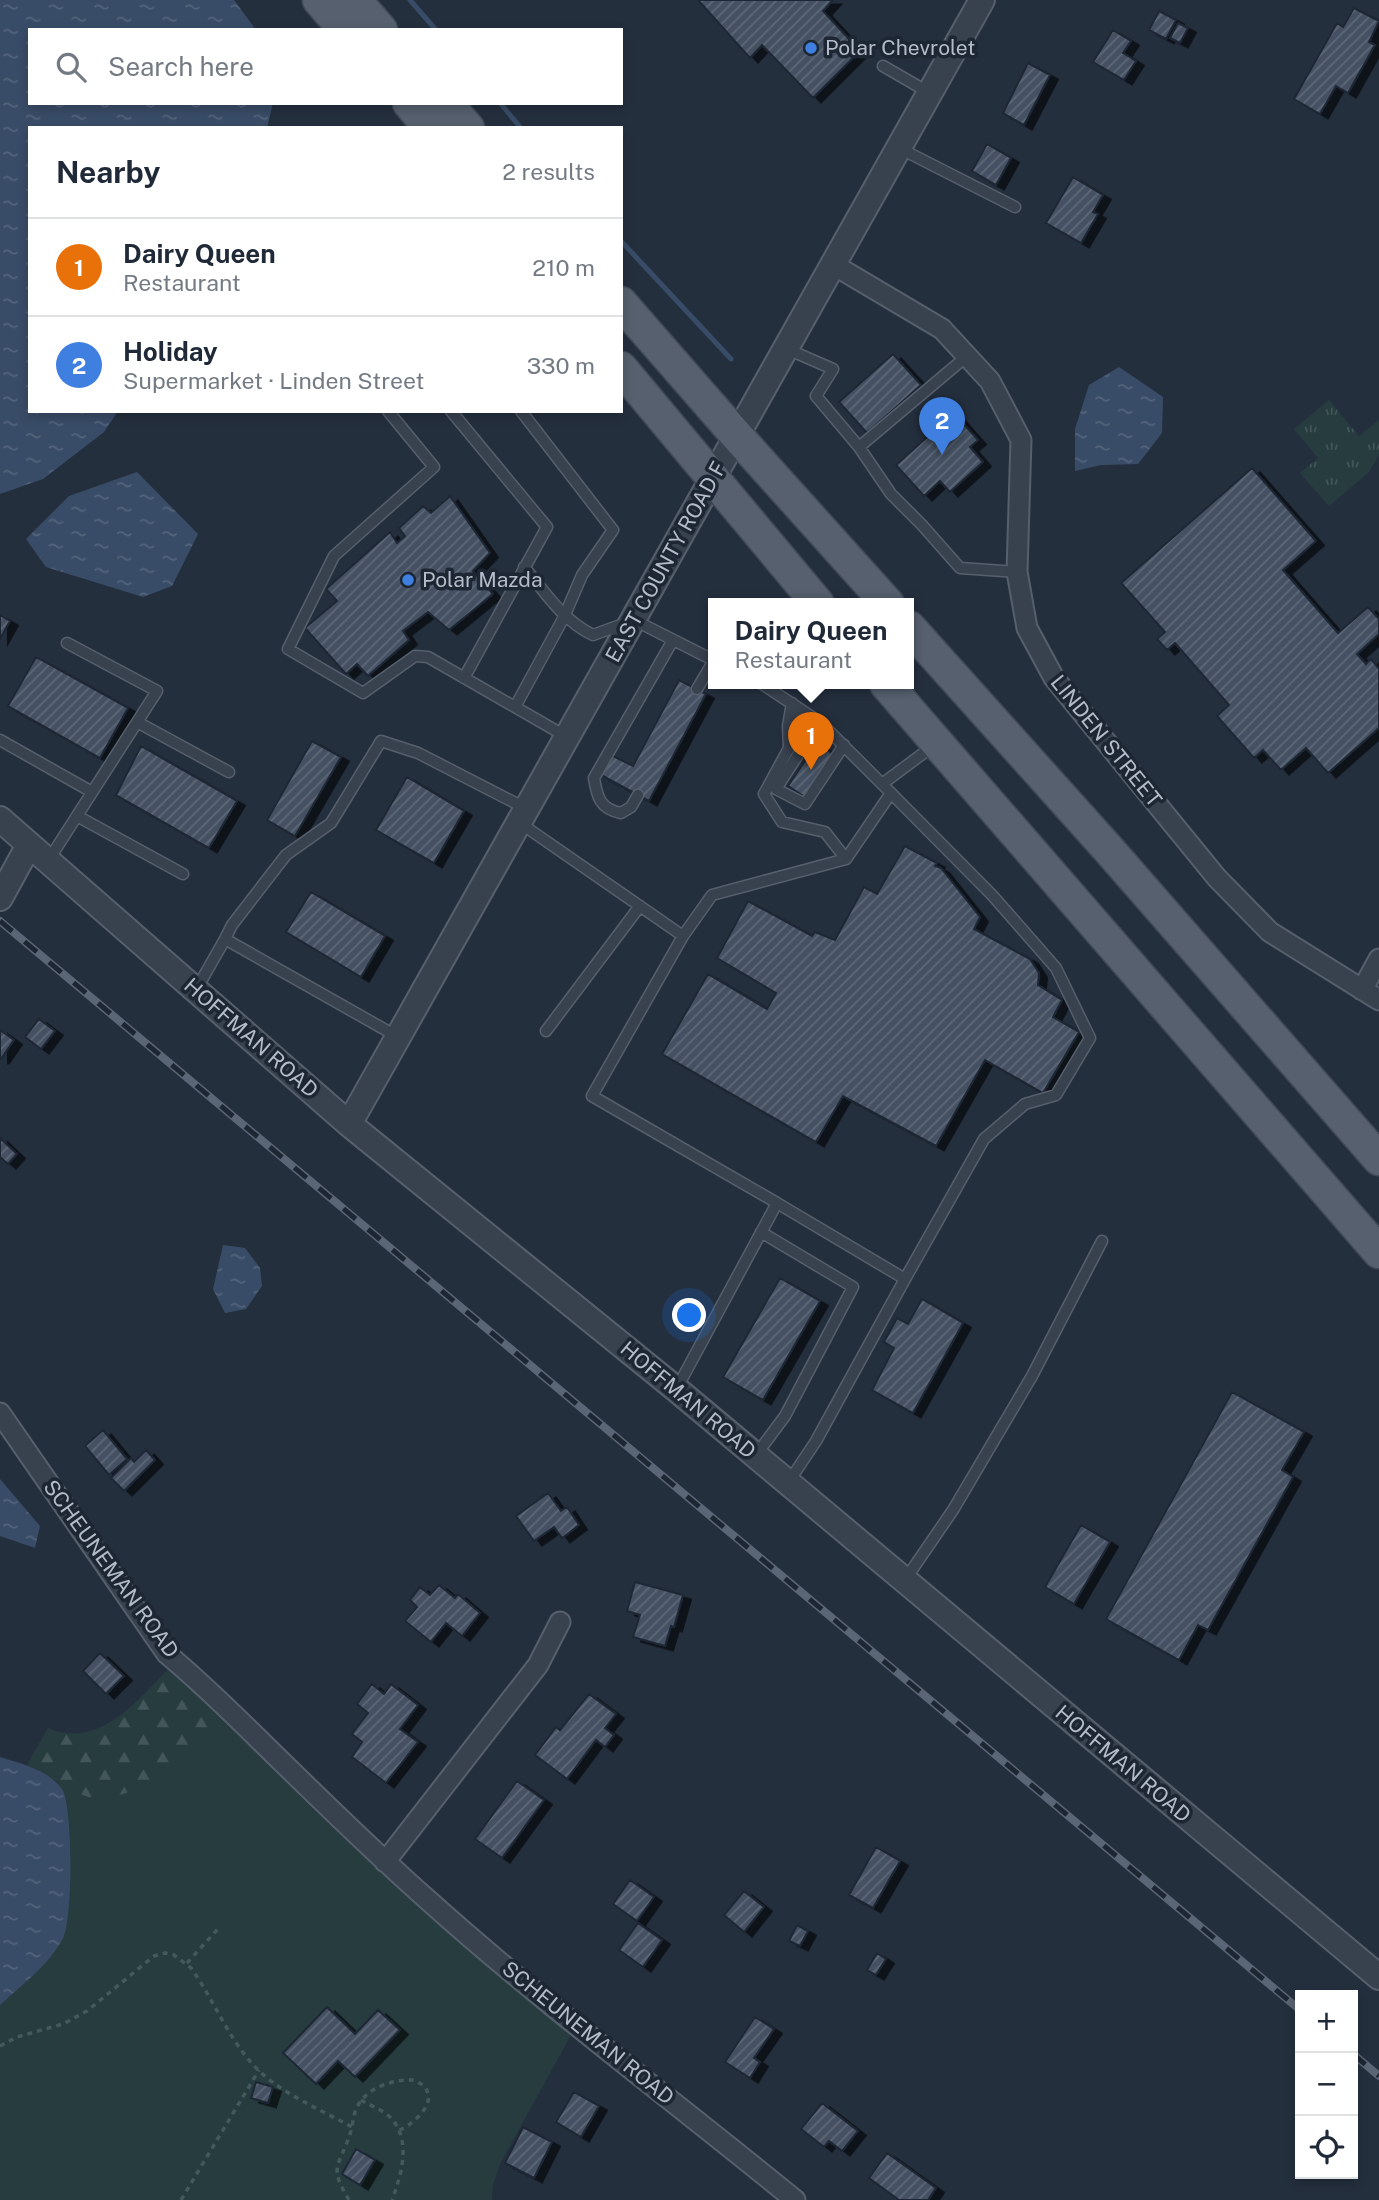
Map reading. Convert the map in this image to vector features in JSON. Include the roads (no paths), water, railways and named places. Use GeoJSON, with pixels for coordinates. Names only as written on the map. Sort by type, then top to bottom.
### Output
{"type":"FeatureCollection","features":[{"type":"Feature","properties":{"kind":"main road"},"geometry":{"type":"LineString","coordinates":[[319,0],[343,28]]}},
{"type":"Feature","properties":{"kind":"main road"},"geometry":{"type":"LineString","coordinates":[[355,0],[379,28]]}},
{"type":"Feature","properties":{"kind":"main road"},"geometry":{"type":"LineString","coordinates":[[411,105],[428,126]]}},
{"type":"Feature","properties":{"kind":"main road"},"geometry":{"type":"LineString","coordinates":[[448,105],[466,126]]}},
{"type":"Feature","properties":{"kind":"main road"},"geometry":{"type":"LineString","coordinates":[[623,305],[883,598]]}},
{"type":"Feature","properties":{"kind":"main road"},"geometry":{"type":"LineString","coordinates":[[623,370],[813,598]]}},
{"type":"Feature","properties":{"kind":"main road"},"geometry":{"type":"LineString","coordinates":[[914,633],[1110,851],[1379,1159]]}},
{"type":"Feature","properties":{"kind":"main road"},"geometry":{"type":"LineString","coordinates":[[890,689],[1379,1252]]}},
{"type":"Feature","properties":{"kind":"street","name":"EAST COUNTY ROAD F"},"geometry":{"type":"LineString","coordinates":[[349,1124],[982,0]]}},
{"type":"Feature","properties":{"kind":"street","name":"LINDEN STREET"},"geometry":{"type":"LineString","coordinates":[[834,265],[942,329],[990,381],[1021,440],[1017,572],[1027,628],[1054,678],[1202,860],[1270,932],[1370,995]]}},
{"type":"Feature","properties":{"kind":"street","name":"HOFFMAN ROAD"},"geometry":{"type":"LineString","coordinates":[[0,819],[349,1124],[676,1389],[1379,1977]]}},
{"type":"Feature","properties":{"kind":"street"},"geometry":{"type":"LineString","coordinates":[[0,898],[29,845]]}},
{"type":"Feature","properties":{"kind":"street"},"geometry":{"type":"LineString","coordinates":[[1370,995],[1379,959]]}},
{"type":"Feature","properties":{"kind":"street","name":"SCHEUNEMAN ROAD"},"geometry":{"type":"LineString","coordinates":[[0,1413],[167,1654],[203,1684],[385,1862],[473,1940],[795,2200]]}},
{"type":"Feature","properties":{"kind":"street"},"geometry":{"type":"LineString","coordinates":[[385,1862],[538,1665],[560,1622]]}},
{"type":"Feature","properties":{"kind":"lane"},"geometry":{"type":"LineString","coordinates":[[883,66],[930,93]]}},
{"type":"Feature","properties":{"kind":"lane"},"geometry":{"type":"LineString","coordinates":[[899,148],[1015,207]]}},
{"type":"Feature","properties":{"kind":"lane"},"geometry":{"type":"LineString","coordinates":[[786,349],[833,369],[816,396],[859,447],[891,494],[960,568],[1017,572]]}},
{"type":"Feature","properties":{"kind":"lane"},"geometry":{"type":"LineString","coordinates":[[859,447],[967,356]]}},
{"type":"Feature","properties":{"kind":"lane"},"geometry":{"type":"LineString","coordinates":[[390,413],[434,467],[334,556],[288,649],[363,693],[415,656],[428,657],[568,737]]}},
{"type":"Feature","properties":{"kind":"lane"},"geometry":{"type":"LineString","coordinates":[[453,413],[547,527],[464,678]]}},
{"type":"Feature","properties":{"kind":"lane"},"geometry":{"type":"LineString","coordinates":[[515,707],[564,617],[582,575],[613,530],[523,413]]}},
{"type":"Feature","properties":{"kind":"lane"},"geometry":{"type":"LineString","coordinates":[[524,567],[564,617],[576,627],[593,635],[634,620],[708,658]]}},
{"type":"Feature","properties":{"kind":"lane"},"geometry":{"type":"LineString","coordinates":[[638,795],[631,807],[621,813],[610,811],[597,796],[594,778],[673,640]]}},
{"type":"Feature","properties":{"kind":"lane"},"geometry":{"type":"LineString","coordinates":[[48,861],[157,691],[67,643]]}},
{"type":"Feature","properties":{"kind":"lane"},"geometry":{"type":"LineString","coordinates":[[697,689],[708,670]]}},
{"type":"Feature","properties":{"kind":"lane"},"geometry":{"type":"LineString","coordinates":[[770,689],[821,723],[992,895],[1056,968],[1090,1038],[1056,1095],[1025,1104],[984,1139],[816,1441],[788,1483]]}},
{"type":"Feature","properties":{"kind":"lane"},"geometry":{"type":"LineString","coordinates":[[792,703],[803,747],[776,789],[805,804],[844,745]]}},
{"type":"Feature","properties":{"kind":"lane"},"geometry":{"type":"LineString","coordinates":[[792,703],[788,726],[789,748],[764,794],[782,822],[825,832],[846,859]]}},
{"type":"Feature","properties":{"kind":"lane"},"geometry":{"type":"LineString","coordinates":[[137,722],[229,772]]}},
{"type":"Feature","properties":{"kind":"lane"},"geometry":{"type":"LineString","coordinates":[[0,740],[92,792]]}},
{"type":"Feature","properties":{"kind":"lane"},"geometry":{"type":"LineString","coordinates":[[196,990],[232,925],[286,855],[331,823],[382,741],[418,752],[523,816],[683,936]]}},
{"type":"Feature","properties":{"kind":"lane"},"geometry":{"type":"LineString","coordinates":[[882,783],[936,744]]}},
{"type":"Feature","properties":{"kind":"lane"},"geometry":{"type":"LineString","coordinates":[[891,793],[846,859],[712,895],[683,936],[592,1096],[905,1279]]}},
{"type":"Feature","properties":{"kind":"lane"},"geometry":{"type":"LineString","coordinates":[[77,816],[183,874]]}},
{"type":"Feature","properties":{"kind":"lane"},"geometry":{"type":"LineString","coordinates":[[546,1031],[640,906]]}},
{"type":"Feature","properties":{"kind":"lane"},"geometry":{"type":"LineString","coordinates":[[225,939],[398,1037]]}},
{"type":"Feature","properties":{"kind":"lane"},"geometry":{"type":"LineString","coordinates":[[676,1389],[777,1203]]}},
{"type":"Feature","properties":{"kind":"lane"},"geometry":{"type":"LineString","coordinates":[[755,1456],[785,1416],[853,1287],[761,1232]]}},
{"type":"Feature","properties":{"kind":"lane"},"geometry":{"type":"LineString","coordinates":[[904,1580],[960,1499],[1031,1376],[1102,1241]]}},
{"type":"Feature","properties":{"kind":"water"},"geometry":{"type":"Polygon","coordinates":[[[0,0],[234,0],[255,28],[28,28],[28,105],[273,105],[267,126],[28,126],[28,413],[117,413],[104,432],[43,479],[0,494],[0,0]]]}},
{"type":"Feature","properties":{"kind":"water"},"geometry":{"type":"Polygon","coordinates":[[[1119,367],[1163,397],[1162,433],[1138,464],[1101,465],[1075,471],[1075,429],[1089,385],[1119,367]]]}},
{"type":"Feature","properties":{"kind":"water"},"geometry":{"type":"Polygon","coordinates":[[[137,472],[198,534],[172,586],[143,597],[46,567],[26,539],[69,496],[137,472]]]}},
{"type":"Feature","properties":{"kind":"water"},"geometry":{"type":"Polygon","coordinates":[[[223,1245],[245,1248],[260,1268],[262,1286],[246,1309],[225,1313],[213,1289],[223,1245]]]}},
{"type":"Feature","properties":{"kind":"water"},"geometry":{"type":"Polygon","coordinates":[[[0,1479],[40,1526],[35,1548],[0,1536],[0,1479]]]}},
{"type":"Feature","properties":{"kind":"water"},"geometry":{"type":"Polygon","coordinates":[[[0,1757],[42,1772],[62,1789],[66,1799],[70,1838],[70,1887],[63,1938],[43,1965],[0,2005],[0,1757]]]}},
{"type":"Feature","properties":{"kind":"waterway"},"geometry":{"type":"LineString","coordinates":[[410,0],[434,28]]}},
{"type":"Feature","properties":{"kind":"waterway"},"geometry":{"type":"LineString","coordinates":[[502,105],[519,126]]}},
{"type":"Feature","properties":{"kind":"waterway"},"geometry":{"type":"LineString","coordinates":[[623,243],[731,359]]}},
{"type":"Feature","properties":{"kind":"railway"},"geometry":{"type":"LineString","coordinates":[[0,921],[1295,2006]]}},
{"type":"Feature","properties":{"kind":"railway"},"geometry":{"type":"LineString","coordinates":[[1358,2058],[1379,2076]]}},
{"type":"Feature","properties":{"kind":"place","name":"Polar Chevrolet"},"geometry":{"type":"Point","coordinates":[811,48]}},
{"type":"Feature","properties":{"kind":"place","name":"Holiday"},"geometry":{"type":"Point","coordinates":[942,455]}},
{"type":"Feature","properties":{"kind":"place","name":"Polar Mazda"},"geometry":{"type":"Point","coordinates":[408,580]}},
{"type":"Feature","properties":{"kind":"place","name":"Dairy Queen"},"geometry":{"type":"Point","coordinates":[811,770]}}]}
